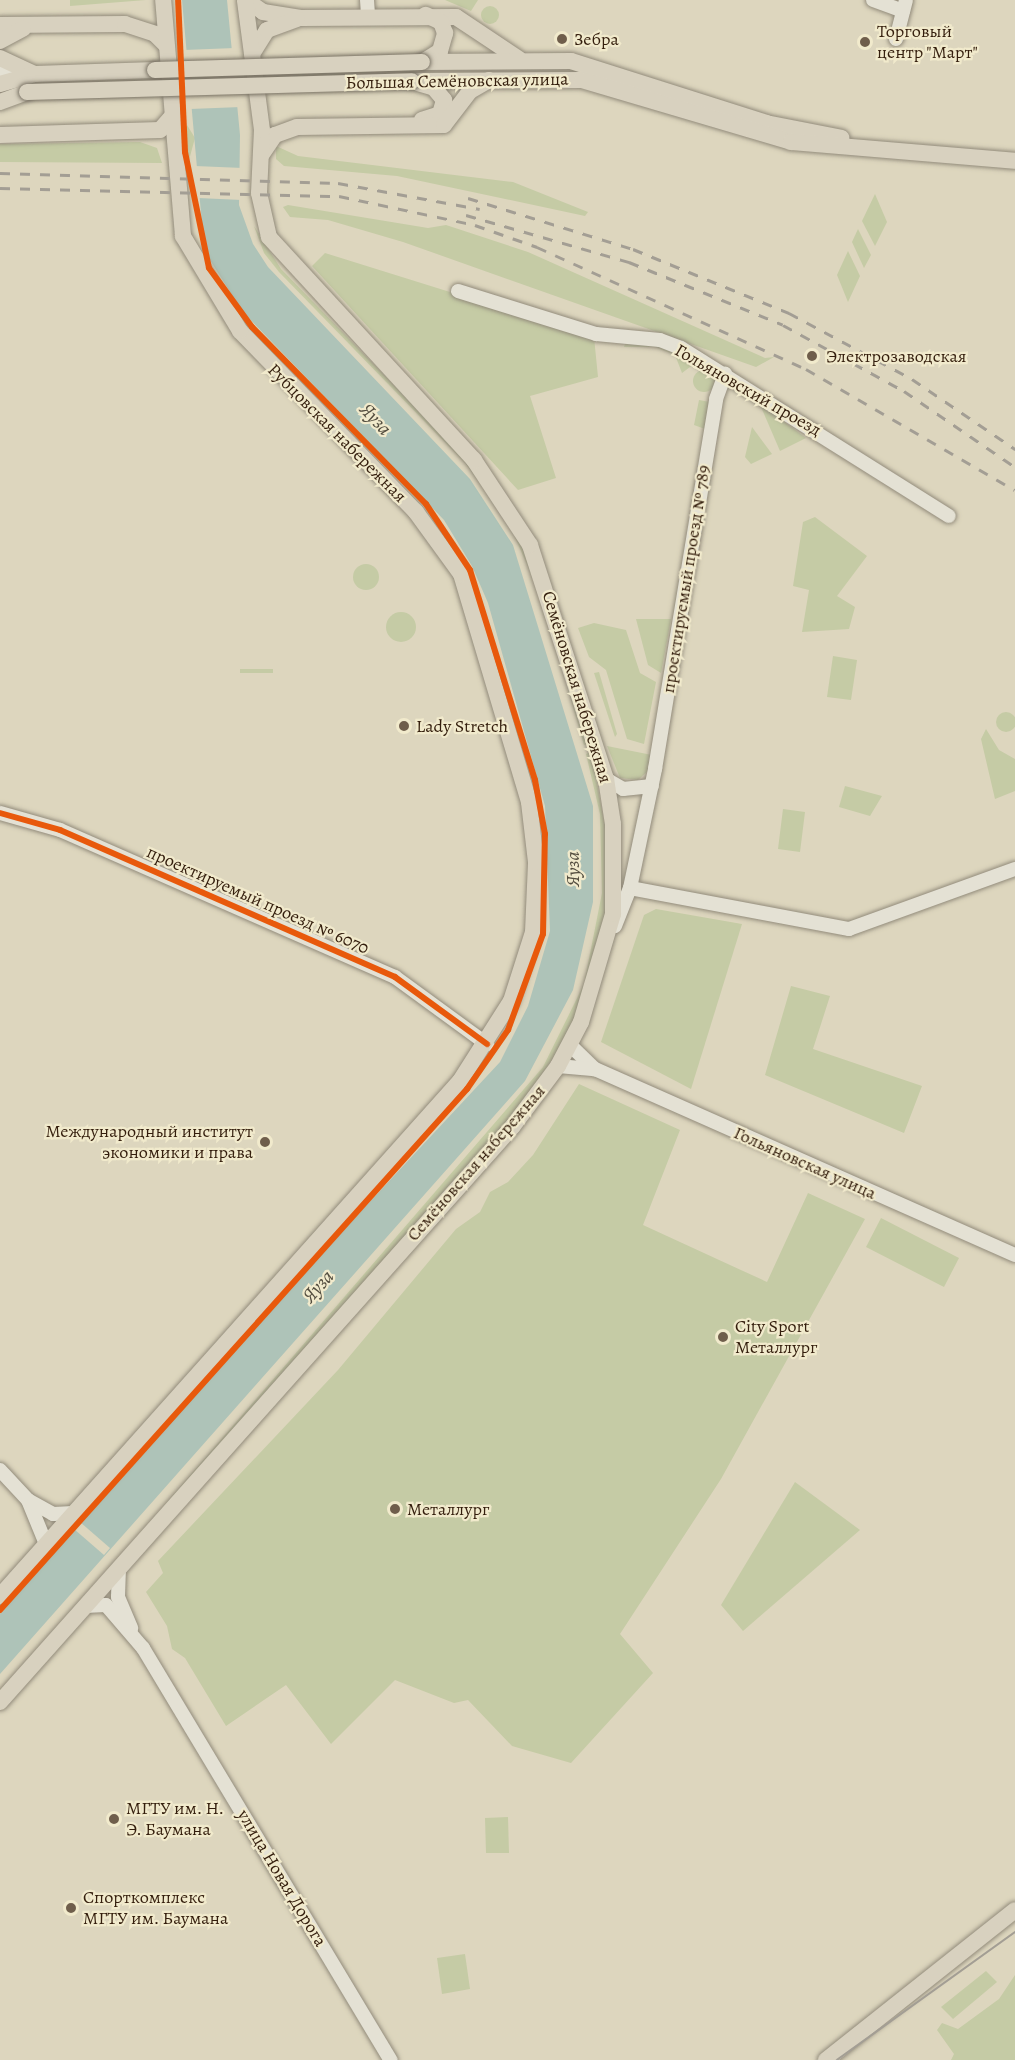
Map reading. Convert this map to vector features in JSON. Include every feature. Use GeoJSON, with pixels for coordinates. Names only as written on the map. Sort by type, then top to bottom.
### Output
{"type":"FeatureCollection","features":[{"type":"Feature","properties":{"kind":"main road"},"geometry":{"type":"LineString","coordinates":[[246,0],[263,12],[301,18]]}},
{"type":"Feature","properties":{"kind":"main road","name":"Семёновская набережная"},"geometry":{"type":"LineString","coordinates":[[0,1702],[513,1126],[558,1066],[570,1046],[608,945],[616,891],[606,779],[546,583],[512,512],[474,460],[275,247],[261,216],[262,156],[246,0]]}},
{"type":"Feature","properties":{"kind":"main road"},"geometry":{"type":"LineString","coordinates":[[0,25],[125,24],[152,16],[163,1]]}},
{"type":"Feature","properties":{"kind":"main road","name":"Рубцовская набережная"},"geometry":{"type":"LineString","coordinates":[[0,1596],[460,1081],[487,1044],[524,969],[533,932],[536,862],[529,802],[474,604],[457,567],[416,512],[240,331],[183,236],[174,160],[163,1]]}},
{"type":"Feature","properties":{"kind":"main road"},"geometry":{"type":"LineString","coordinates":[[252,56],[267,30],[301,18],[368,8],[456,17],[519,60]]}},
{"type":"Feature","properties":{"kind":"main road"},"geometry":{"type":"LineString","coordinates":[[422,62],[437,55],[445,39],[441,22],[425,15]]}},
{"type":"Feature","properties":{"kind":"main road"},"geometry":{"type":"LineString","coordinates":[[125,24],[155,34],[166,45]]}},
{"type":"Feature","properties":{"kind":"main road"},"geometry":{"type":"LineString","coordinates":[[0,41],[36,26]]}},
{"type":"Feature","properties":{"kind":"main road"},"geometry":{"type":"LineString","coordinates":[[0,58],[35,74]]}},
{"type":"Feature","properties":{"kind":"main road","name":"Большая Семёновская улица"},"geometry":{"type":"LineString","coordinates":[[35,74],[519,60],[590,65],[766,123],[878,147]]}},
{"type":"Feature","properties":{"kind":"main road"},"geometry":{"type":"LineString","coordinates":[[1,97],[35,74]]}},
{"type":"Feature","properties":{"kind":"main road"},"geometry":{"type":"LineString","coordinates":[[262,156],[275,135],[297,127],[444,125],[470,91],[499,77]]}},
{"type":"Feature","properties":{"kind":"main road","name":"Большая Семёновская улица"},"geometry":{"type":"LineString","coordinates":[[1,97],[27,92],[419,82],[499,77],[582,80],[791,142],[878,147],[1015,161]]}},
{"type":"Feature","properties":{"kind":"main road"},"geometry":{"type":"LineString","coordinates":[[400,124],[433,118],[443,109],[441,93],[419,82]]}},
{"type":"Feature","properties":{"kind":"main road"},"geometry":{"type":"LineString","coordinates":[[258,100],[271,118],[297,127]]}},
{"type":"Feature","properties":{"kind":"main road"},"geometry":{"type":"LineString","coordinates":[[3,132],[142,131],[166,127],[172,116]]}},
{"type":"Feature","properties":{"kind":"main road"},"geometry":{"type":"LineString","coordinates":[[142,131],[168,142],[174,160]]}},
{"type":"Feature","properties":{"kind":"main road"},"geometry":{"type":"LineString","coordinates":[[826,2060],[1014,1914]]}},
{"type":"Feature","properties":{"kind":"street"},"geometry":{"type":"LineString","coordinates":[[873,0],[905,6],[896,39]]}},
{"type":"Feature","properties":{"kind":"street"},"geometry":{"type":"LineString","coordinates":[[0,70],[35,74]]}},
{"type":"Feature","properties":{"kind":"street","name":"Гольяновский проезд"},"geometry":{"type":"LineString","coordinates":[[458,291],[596,334],[660,340],[726,374],[949,516]]}},
{"type":"Feature","properties":{"kind":"street","name":"проектируемый проезд № 789"},"geometry":{"type":"LineString","coordinates":[[608,945],[630,888],[652,786],[716,399],[726,374]]}},
{"type":"Feature","properties":{"kind":"street"},"geometry":{"type":"LineString","coordinates":[[606,779],[622,789],[652,786]]}},
{"type":"Feature","properties":{"kind":"street","name":"проектируемый проезд № 6070"},"geometry":{"type":"LineString","coordinates":[[0,813],[60,830],[395,977],[487,1044]]}},
{"type":"Feature","properties":{"kind":"street"},"geometry":{"type":"LineString","coordinates":[[630,888],[849,929],[1015,870]]}},
{"type":"Feature","properties":{"kind":"street","name":"Гольяновская улица"},"geometry":{"type":"LineString","coordinates":[[570,1046],[595,1069],[1015,1255]]}},
{"type":"Feature","properties":{"kind":"street","name":"Гольяновская улица"},"geometry":{"type":"LineString","coordinates":[[558,1066],[595,1069]]}},
{"type":"Feature","properties":{"kind":"street"},"geometry":{"type":"LineString","coordinates":[[0,1470],[28,1500],[53,1514],[73,1513]]}},
{"type":"Feature","properties":{"kind":"street"},"geometry":{"type":"LineString","coordinates":[[28,1500],[46,1544]]}},
{"type":"Feature","properties":{"kind":"street","name":"улица Новая Дорога"},"geometry":{"type":"LineString","coordinates":[[119,1568],[118,1596],[134,1635],[391,2060]]}},
{"type":"Feature","properties":{"kind":"street","name":"улица Новая Дорога"},"geometry":{"type":"LineString","coordinates":[[85,1606],[106,1605],[134,1635]]}},
{"type":"Feature","properties":{"kind":"green space"},"geometry":{"type":"Polygon","coordinates":[[[70,0],[146,0],[70,6],[70,0]]]}},
{"type":"Feature","properties":{"kind":"green space"},"geometry":{"type":"Polygon","coordinates":[[[445,0],[478,0],[471,11],[445,0]]]}},
{"type":"Feature","properties":{"kind":"green space"},"geometry":{"type":"Polygon","coordinates":[[[490,6],[496,9],[499,15],[496,21],[490,24],[484,21],[481,15],[484,9],[490,6]]]}},
{"type":"Feature","properties":{"kind":"green space"},"geometry":{"type":"Polygon","coordinates":[[[187,125],[195,138],[189,160],[185,128],[187,125]]]}},
{"type":"Feature","properties":{"kind":"green space"},"geometry":{"type":"Polygon","coordinates":[[[140,142],[157,148],[162,163],[0,162],[0,144],[140,142]]]}},
{"type":"Feature","properties":{"kind":"green space"},"geometry":{"type":"Polygon","coordinates":[[[276,146],[298,156],[513,182],[588,212],[585,216],[397,176],[284,166],[276,159],[276,146]]]}},
{"type":"Feature","properties":{"kind":"green space"},"geometry":{"type":"Polygon","coordinates":[[[875,194],[887,222],[875,246],[862,221],[875,194]]]}},
{"type":"Feature","properties":{"kind":"green space"},"geometry":{"type":"Polygon","coordinates":[[[288,205],[428,228],[446,225],[528,252],[765,358],[774,357],[756,367],[403,242],[328,220],[290,217],[283,207],[288,205]]]}},
{"type":"Feature","properties":{"kind":"green space"},"geometry":{"type":"Polygon","coordinates":[[[254,226],[281,269],[466,459],[513,522],[544,592],[589,744],[584,745],[541,596],[509,524],[465,463],[279,272],[264,253],[254,226]]]}},
{"type":"Feature","properties":{"kind":"green space"},"geometry":{"type":"Polygon","coordinates":[[[858,229],[871,255],[864,268],[852,242],[858,229]]]}},
{"type":"Feature","properties":{"kind":"green space"},"geometry":{"type":"Polygon","coordinates":[[[848,251],[860,276],[848,302],[837,275],[848,251]]]}},
{"type":"Feature","properties":{"kind":"green space"},"geometry":{"type":"Polygon","coordinates":[[[325,253],[594,337],[598,377],[530,396],[556,478],[518,490],[312,266],[325,253]]]}},
{"type":"Feature","properties":{"kind":"green space"},"geometry":{"type":"Polygon","coordinates":[[[626,341],[652,343],[694,364],[682,373],[675,355],[655,347],[624,347],[626,341]]]}},
{"type":"Feature","properties":{"kind":"green space"},"geometry":{"type":"Polygon","coordinates":[[[704,370],[712,373],[715,381],[712,389],[704,392],[696,389],[693,381],[696,373],[704,370]]]}},
{"type":"Feature","properties":{"kind":"green space"},"geometry":{"type":"Polygon","coordinates":[[[699,400],[710,402],[705,429],[694,425],[699,400]]]}},
{"type":"Feature","properties":{"kind":"green space"},"geometry":{"type":"Polygon","coordinates":[[[761,407],[764,407],[806,438],[780,451],[761,407]]]}},
{"type":"Feature","properties":{"kind":"green space"},"geometry":{"type":"Polygon","coordinates":[[[752,427],[772,454],[751,464],[745,457],[752,427]]]}},
{"type":"Feature","properties":{"kind":"green space"},"geometry":{"type":"Polygon","coordinates":[[[815,517],[867,556],[837,596],[855,607],[849,629],[802,632],[809,590],[793,586],[803,522],[815,517]]]}},
{"type":"Feature","properties":{"kind":"green space"},"geometry":{"type":"Polygon","coordinates":[[[366,564],[375,568],[379,577],[375,586],[366,590],[357,586],[353,577],[357,568],[366,564]]]}},
{"type":"Feature","properties":{"kind":"green space"},"geometry":{"type":"Polygon","coordinates":[[[401,612],[412,616],[416,627],[412,638],[401,642],[390,638],[386,627],[390,616],[401,612]]]}},
{"type":"Feature","properties":{"kind":"green space"},"geometry":{"type":"Polygon","coordinates":[[[636,619],[671,619],[661,673],[648,665],[636,619]]]}},
{"type":"Feature","properties":{"kind":"green space"},"geometry":{"type":"Polygon","coordinates":[[[594,623],[626,630],[640,673],[656,682],[644,744],[627,739],[606,670],[589,657],[578,628],[594,623]]]}},
{"type":"Feature","properties":{"kind":"green space"},"geometry":{"type":"Polygon","coordinates":[[[833,656],[857,660],[851,700],[827,697],[833,656]]]}},
{"type":"Feature","properties":{"kind":"green space"},"geometry":{"type":"Polygon","coordinates":[[[240,669],[273,669],[273,673],[240,673],[240,669]]]}},
{"type":"Feature","properties":{"kind":"green space"},"geometry":{"type":"Polygon","coordinates":[[[599,672],[617,734],[615,737],[594,673],[599,672]]]}},
{"type":"Feature","properties":{"kind":"green space"},"geometry":{"type":"Polygon","coordinates":[[[1006,712],[1013,715],[1016,722],[1013,729],[1006,732],[999,729],[996,722],[999,715],[1006,712]]]}},
{"type":"Feature","properties":{"kind":"green space"},"geometry":{"type":"Polygon","coordinates":[[[986,729],[999,750],[1015,759],[1015,791],[995,799],[981,739],[986,729]]]}},
{"type":"Feature","properties":{"kind":"green space"},"geometry":{"type":"Polygon","coordinates":[[[607,746],[652,755],[648,771],[638,780],[620,778],[607,746]]]}},
{"type":"Feature","properties":{"kind":"green space"},"geometry":{"type":"Polygon","coordinates":[[[591,752],[606,831],[607,898],[601,940],[577,1013],[553,1058],[522,1104],[123,1553],[543,1067],[584,984],[602,893],[600,814],[586,754],[591,752]]]}},
{"type":"Feature","properties":{"kind":"green space"},"geometry":{"type":"Polygon","coordinates":[[[845,786],[882,796],[870,816],[839,807],[845,786]]]}},
{"type":"Feature","properties":{"kind":"green space"},"geometry":{"type":"Polygon","coordinates":[[[783,809],[805,812],[800,852],[778,849],[783,809]]]}},
{"type":"Feature","properties":{"kind":"green space"},"geometry":{"type":"Polygon","coordinates":[[[656,909],[742,924],[691,1089],[601,1042],[644,915],[656,909]]]}},
{"type":"Feature","properties":{"kind":"green space"},"geometry":{"type":"Polygon","coordinates":[[[791,986],[830,996],[813,1049],[922,1086],[904,1133],[765,1075],[791,986]]]}},
{"type":"Feature","properties":{"kind":"green space"},"geometry":{"type":"Polygon","coordinates":[[[579,1084],[680,1130],[643,1225],[767,1282],[808,1193],[865,1219],[721,1479],[620,1634],[653,1673],[571,1763],[512,1746],[468,1700],[454,1703],[395,1680],[331,1744],[286,1685],[226,1726],[185,1658],[172,1649],[167,1626],[146,1592],[163,1573],[158,1561],[338,1370],[456,1229],[480,1212],[490,1192],[508,1182],[533,1155],[579,1084]]]}},
{"type":"Feature","properties":{"kind":"green space"},"geometry":{"type":"Polygon","coordinates":[[[881,1218],[959,1258],[944,1287],[866,1247],[881,1218]]]}},
{"type":"Feature","properties":{"kind":"green space"},"geometry":{"type":"Polygon","coordinates":[[[795,1482],[860,1530],[743,1631],[721,1605],[795,1482]]]}},
{"type":"Feature","properties":{"kind":"green space"},"geometry":{"type":"Polygon","coordinates":[[[508,1817],[509,1853],[486,1853],[485,1818],[508,1817]]]}},
{"type":"Feature","properties":{"kind":"green space"},"geometry":{"type":"Polygon","coordinates":[[[465,1954],[470,1989],[442,1994],[437,1958],[465,1954]]]}},
{"type":"Feature","properties":{"kind":"green space"},"geometry":{"type":"Polygon","coordinates":[[[986,1971],[997,1982],[953,2019],[941,2007],[986,1971]]]}},
{"type":"Feature","properties":{"kind":"green space"},"geometry":{"type":"Polygon","coordinates":[[[1015,1975],[1015,2060],[951,2060],[954,2054],[937,2030],[942,2023],[958,2029],[999,1999],[1015,1975]]]}},
{"type":"Feature","properties":{"kind":"water","name":"Яуза"},"geometry":{"type":"Polygon","coordinates":[[[182,0],[227,0],[240,135],[239,205],[253,244],[268,267],[470,479],[513,545],[593,806],[593,902],[573,990],[525,1081],[0,1674],[0,1614],[270,1309],[500,1062],[528,1006],[550,931],[545,806],[488,603],[472,566],[444,520],[242,311],[210,260],[202,224],[182,0]]]}},
{"type":"Feature","properties":{"kind":"pier"},"geometry":{"type":"Polygon","coordinates":[[[235,48],[241,107],[190,109],[184,50],[235,48]]]}},
{"type":"Feature","properties":{"kind":"pier"},"geometry":{"type":"Polygon","coordinates":[[[195,166],[243,168],[242,200],[198,198],[195,166]]]}},
{"type":"Feature","properties":{"kind":"pier"},"geometry":{"type":"Polygon","coordinates":[[[80,1522],[110,1548],[104,1555],[74,1529],[80,1522]]]}},
{"type":"Feature","properties":{"kind":"tram line"},"geometry":{"type":"LineString","coordinates":[[837,2060],[1015,1932]]}},
{"type":"Feature","properties":{"kind":"railway"},"geometry":{"type":"LineString","coordinates":[[0,173],[338,183],[480,209]]}},
{"type":"Feature","properties":{"kind":"railway"},"geometry":{"type":"LineString","coordinates":[[0,188],[339,196],[475,225],[537,247],[806,369],[1015,490]]}},
{"type":"Feature","properties":{"kind":"railway"},"geometry":{"type":"LineString","coordinates":[[468,198],[633,249],[789,313],[912,379],[1015,449]]}},
{"type":"Feature","properties":{"kind":"railway"},"geometry":{"type":"LineString","coordinates":[[466,215],[629,262],[783,325],[904,391],[1015,467]]}},
{"type":"Feature","properties":{"kind":"cycle path"},"geometry":{"type":"LineString","coordinates":[[0,1610],[467,1089],[508,1030],[543,934],[545,834],[535,780],[470,570],[426,504],[252,327],[209,268],[185,152],[178,0]]}},
{"type":"Feature","properties":{"kind":"cycle path"},"geometry":{"type":"LineString","coordinates":[[0,813],[60,830],[395,977],[487,1044]]}},
{"type":"Feature","properties":{"kind":"place","name":"Зебра"},"geometry":{"type":"Point","coordinates":[562,39]}},
{"type":"Feature","properties":{"kind":"place","name":"Торговый центр \"Март\""},"geometry":{"type":"Point","coordinates":[865,42]}},
{"type":"Feature","properties":{"kind":"place","name":"Электрозаводская"},"geometry":{"type":"Point","coordinates":[812,356]}},
{"type":"Feature","properties":{"kind":"place","name":"Lady Stretch"},"geometry":{"type":"Point","coordinates":[404,726]}},
{"type":"Feature","properties":{"kind":"place","name":"Международный институт экономики и права"},"geometry":{"type":"Point","coordinates":[265,1142]}},
{"type":"Feature","properties":{"kind":"place","name":"City Sport Металлург"},"geometry":{"type":"Point","coordinates":[723,1337]}},
{"type":"Feature","properties":{"kind":"place","name":"Металлург"},"geometry":{"type":"Point","coordinates":[395,1509]}},
{"type":"Feature","properties":{"kind":"place","name":"МГТУ им. Н. Э. Баумана"},"geometry":{"type":"Point","coordinates":[114,1819]}},
{"type":"Feature","properties":{"kind":"place","name":"Спорткомплекс МГТУ им. Баумана"},"geometry":{"type":"Point","coordinates":[71,1908]}}]}
